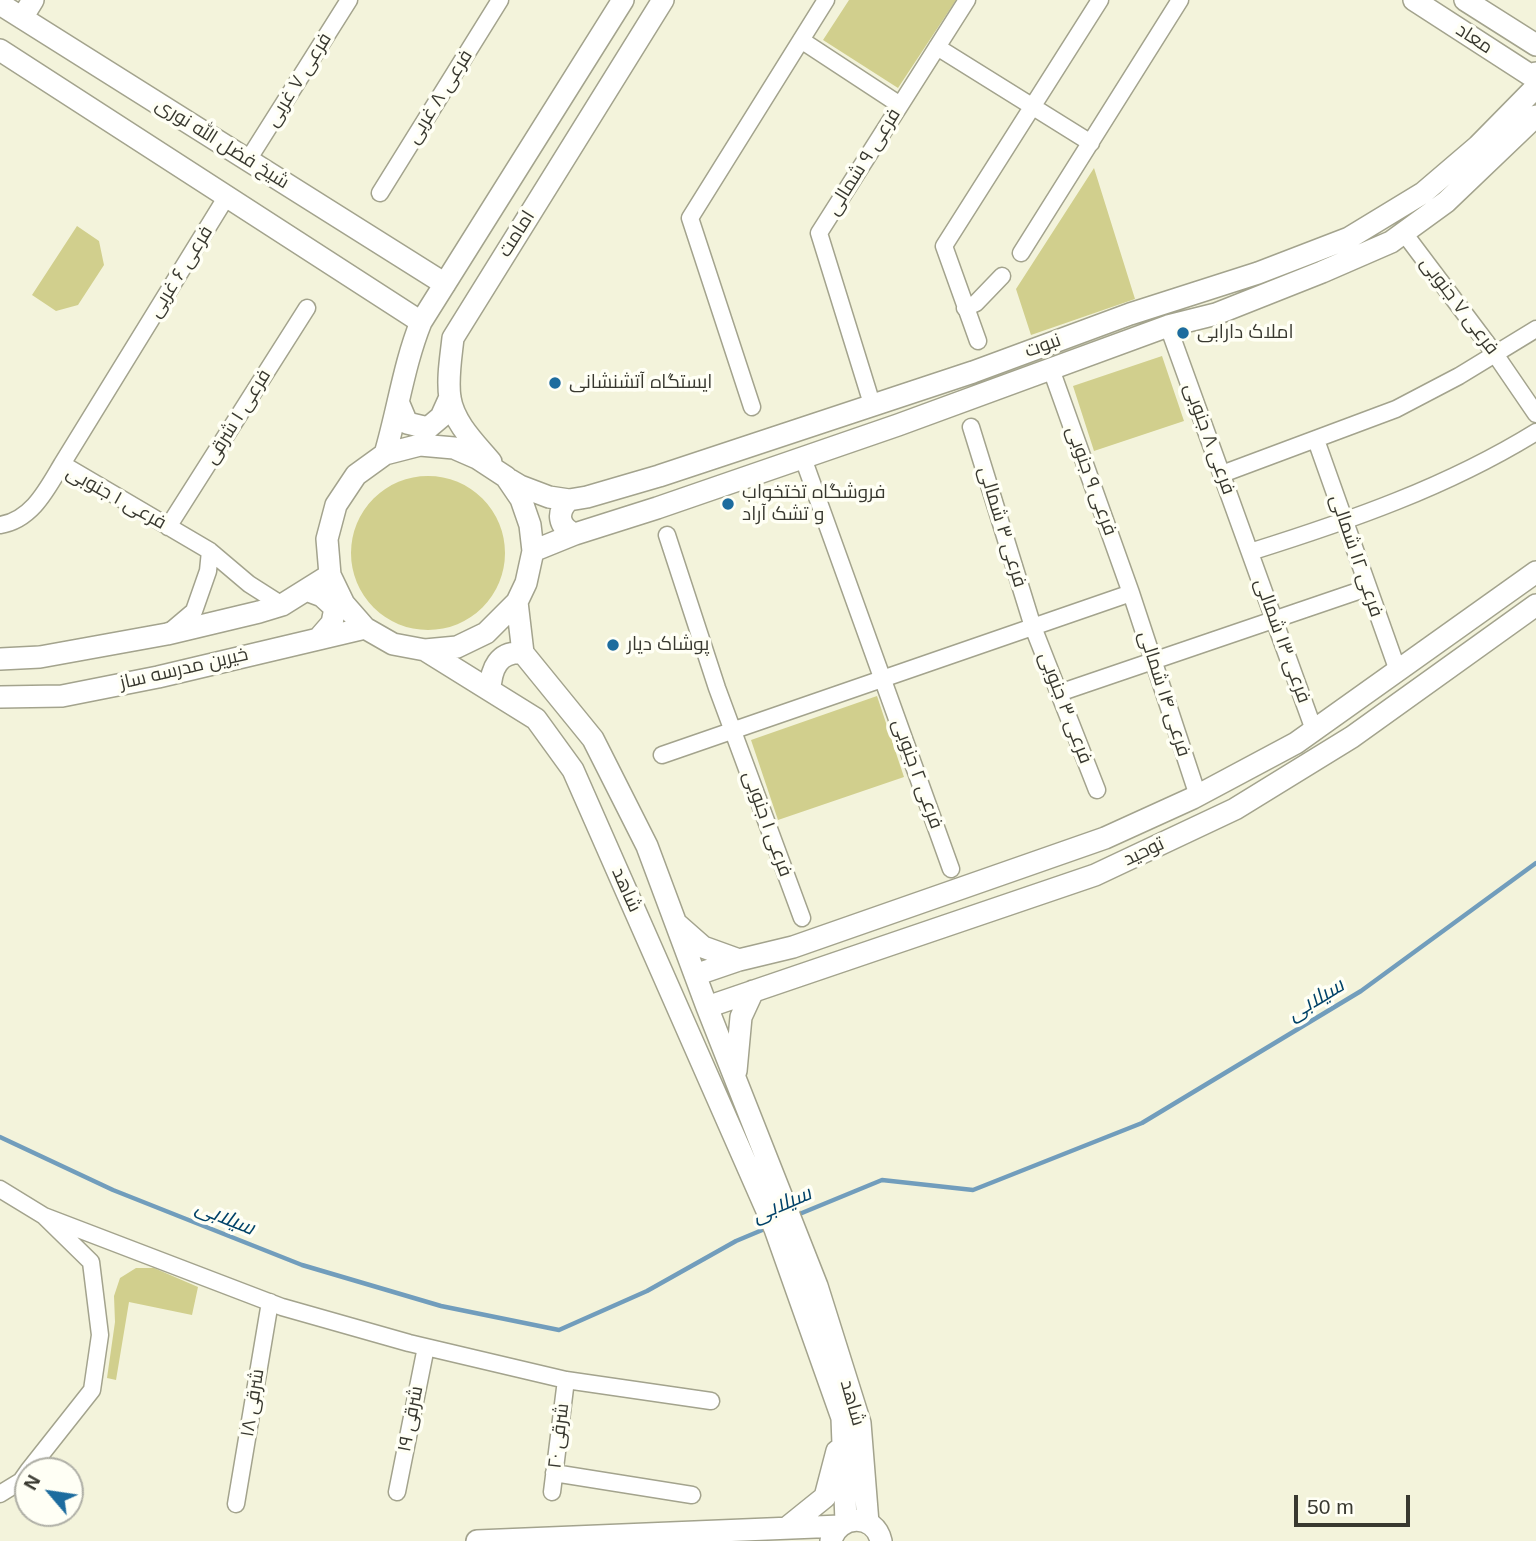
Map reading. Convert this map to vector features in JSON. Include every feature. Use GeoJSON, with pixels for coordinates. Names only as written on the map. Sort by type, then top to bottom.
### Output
{"type":"FeatureCollection","features":[{"type":"Feature","properties":{"kind":"main road","name":"امامت"},"geometry":{"type":"LineString","coordinates":[[385,454],[411,347],[421,322],[623,0]]}},
{"type":"Feature","properties":{"kind":"main road","name":"امامت"},"geometry":{"type":"LineString","coordinates":[[504,476],[466,432],[455,414],[450,397],[453,338],[663,0]]}},
{"type":"Feature","properties":{"kind":"main road","name":"معاد"},"geometry":{"type":"LineString","coordinates":[[1413,0],[1530,75],[1536,73]]}},
{"type":"Feature","properties":{"kind":"main road","name":"معاد"},"geometry":{"type":"LineString","coordinates":[[1465,0],[1536,45]]}},
{"type":"Feature","properties":{"kind":"main road","name":"شیخ فضل الله نوری"},"geometry":{"type":"LineString","coordinates":[[0,4],[28,9],[248,160],[445,284]]}},
{"type":"Feature","properties":{"kind":"main road","name":"شیخ فضل الله نوری"},"geometry":{"type":"LineString","coordinates":[[0,51],[421,322]]}},
{"type":"Feature","properties":{"kind":"main road","name":"نبوت"},"geometry":{"type":"LineString","coordinates":[[504,476],[520,486],[569,500],[659,476],[972,372],[1130,314],[1258,273],[1349,238],[1423,193],[1478,146],[1536,87]]}},
{"type":"Feature","properties":{"kind":"main road","name":"نبوت"},"geometry":{"type":"LineString","coordinates":[[533,551],[575,534],[803,458],[1168,326],[1216,314],[1391,242],[1446,202],[1536,116]]}},
{"type":"Feature","properties":{"kind":"main road"},"geometry":{"type":"LineString","coordinates":[[399,404],[407,423],[428,428],[441,417],[450,397]]}},
{"type":"Feature","properties":{"kind":"main road"},"geometry":{"type":"LineString","coordinates":[[420,445],[454,448],[477,458],[504,476],[521,499],[530,524],[533,551],[526,583],[517,602],[486,633],[457,647],[425,650],[393,644],[365,628],[344,604],[330,575],[327,539],[336,505],[356,475],[385,454],[420,445]]}},
{"type":"Feature","properties":{"kind":"main road"},"geometry":{"type":"LineString","coordinates":[[569,500],[564,505],[560,519],[568,531],[575,534]]}},
{"type":"Feature","properties":{"kind":"main road","name":"توحید"},"geometry":{"type":"LineString","coordinates":[[695,975],[739,960],[793,947],[1105,838],[1198,796],[1296,743],[1536,572]]}},
{"type":"Feature","properties":{"kind":"main road","name":"خیرین مدرسه ساز"},"geometry":{"type":"LineString","coordinates":[[0,659],[40,657],[167,634],[282,605],[330,575]]}},
{"type":"Feature","properties":{"kind":"main road"},"geometry":{"type":"LineString","coordinates":[[306,590],[323,596],[335,608],[332,623],[319,638]]}},
{"type":"Feature","properties":{"kind":"main road"},"geometry":{"type":"LineString","coordinates":[[490,690],[491,673],[498,661],[512,652],[523,653],[517,602]]}},
{"type":"Feature","properties":{"kind":"main road","name":"توحید"},"geometry":{"type":"LineString","coordinates":[[707,1007],[1095,875],[1224,815],[1352,737],[1536,605]]}},
{"type":"Feature","properties":{"kind":"main road"},"geometry":{"type":"LineString","coordinates":[[1462,625],[1477,648]]}},
{"type":"Feature","properties":{"kind":"main road","name":"خیرین مدرسه ساز"},"geometry":{"type":"LineString","coordinates":[[0,697],[62,696],[158,677],[365,628]]}},
{"type":"Feature","properties":{"kind":"main road","name":"شاهد"},"geometry":{"type":"LineString","coordinates":[[425,650],[536,719],[573,770],[765,1182]]}},
{"type":"Feature","properties":{"kind":"main road","name":"شاهد"},"geometry":{"type":"LineString","coordinates":[[523,653],[593,739],[648,846],[735,1080],[765,1182]]}},
{"type":"Feature","properties":{"kind":"main road"},"geometry":{"type":"LineString","coordinates":[[676,923],[703,947],[739,960]]}},
{"type":"Feature","properties":{"kind":"main road"},"geometry":{"type":"LineString","coordinates":[[735,1080],[741,1017],[753,991]]}},
{"type":"Feature","properties":{"kind":"main road"},"geometry":{"type":"LineString","coordinates":[[765,1182],[775,1229],[806,1287]]}},
{"type":"Feature","properties":{"kind":"main road","name":"شاهد"},"geometry":{"type":"LineString","coordinates":[[806,1287],[844,1429],[839,1530]]}},
{"type":"Feature","properties":{"kind":"main road","name":"شاهد"},"geometry":{"type":"LineString","coordinates":[[806,1287],[860,1423],[868,1522]]}},
{"type":"Feature","properties":{"kind":"main road"},"geometry":{"type":"LineString","coordinates":[[789,1526],[825,1497],[844,1429]]}},
{"type":"Feature","properties":{"kind":"main road"},"geometry":{"type":"LineString","coordinates":[[477,1541],[789,1526],[839,1530],[860,1520],[868,1522],[880,1535],[881,1541]]}},
{"type":"Feature","properties":{"kind":"street","name":"فرعی ۷ غربی"},"geometry":{"type":"LineString","coordinates":[[248,160],[349,0]]}},
{"type":"Feature","properties":{"kind":"street","name":"فرعی ۸ غربی"},"geometry":{"type":"LineString","coordinates":[[380,193],[500,0]]}},
{"type":"Feature","properties":{"kind":"street"},"geometry":{"type":"LineString","coordinates":[[751,407],[690,218],[826,0]]}},
{"type":"Feature","properties":{"kind":"street"},"geometry":{"type":"LineString","coordinates":[[967,0],[937,47],[1090,144]]}},
{"type":"Feature","properties":{"kind":"street"},"geometry":{"type":"LineString","coordinates":[[978,341],[944,246],[1100,0]]}},
{"type":"Feature","properties":{"kind":"street"},"geometry":{"type":"LineString","coordinates":[[1021,253],[1180,0]]}},
{"type":"Feature","properties":{"kind":"street"},"geometry":{"type":"LineString","coordinates":[[801,40],[900,105]]}},
{"type":"Feature","properties":{"kind":"street","name":"فرعی ۹ شمالی"},"geometry":{"type":"LineString","coordinates":[[872,404],[819,233],[937,47]]}},
{"type":"Feature","properties":{"kind":"street","name":"فرعی ۶ غربی"},"geometry":{"type":"LineString","coordinates":[[62,464],[227,196]]}},
{"type":"Feature","properties":{"kind":"street","name":"فرعی ۷ جنوبی"},"geometry":{"type":"LineString","coordinates":[[1404,233],[1495,354],[1536,414]]}},
{"type":"Feature","properties":{"kind":"street"},"geometry":{"type":"LineString","coordinates":[[965,308],[976,303],[1002,276]]}},
{"type":"Feature","properties":{"kind":"street","name":"فرعی ۱ شرقی"},"geometry":{"type":"LineString","coordinates":[[169,527],[307,308]]}},
{"type":"Feature","properties":{"kind":"street","name":"فرعی ۸ جنوبی"},"geometry":{"type":"LineString","coordinates":[[1168,326],[1250,552]]}},
{"type":"Feature","properties":{"kind":"street"},"geometry":{"type":"LineString","coordinates":[[1222,474],[1396,409],[1536,329]]}},
{"type":"Feature","properties":{"kind":"street","name":"فرعی ۹ جنوبی"},"geometry":{"type":"LineString","coordinates":[[1051,369],[1131,593]]}},
{"type":"Feature","properties":{"kind":"street","name":"فرعی ۳ شمالی"},"geometry":{"type":"LineString","coordinates":[[971,427],[1033,627]]}},
{"type":"Feature","properties":{"kind":"street"},"geometry":{"type":"LineString","coordinates":[[1250,552],[1344,522],[1452,478],[1536,432]]}},
{"type":"Feature","properties":{"kind":"street","name":"فرعی ۱۲ شمالی"},"geometry":{"type":"LineString","coordinates":[[1316,440],[1398,671]]}},
{"type":"Feature","properties":{"kind":"street","name":"فرعی ۲ جنوبی"},"geometry":{"type":"LineString","coordinates":[[803,458],[951,869]]}},
{"type":"Feature","properties":{"kind":"street","name":"فرعی ۱ جنوبی"},"geometry":{"type":"LineString","coordinates":[[0,524],[23,516],[37,505],[62,464],[210,551],[249,584],[282,605]]}},
{"type":"Feature","properties":{"kind":"street","name":"فرعی ۱ جنوبی"},"geometry":{"type":"LineString","coordinates":[[667,535],[732,730],[802,918]]}},
{"type":"Feature","properties":{"kind":"street"},"geometry":{"type":"LineString","coordinates":[[167,634],[194,611],[208,571],[210,551]]}},
{"type":"Feature","properties":{"kind":"street","name":"فرعی ۱۳ شمالی"},"geometry":{"type":"LineString","coordinates":[[1250,552],[1314,730]]}},
{"type":"Feature","properties":{"kind":"street"},"geometry":{"type":"LineString","coordinates":[[1059,693],[1154,663],[1367,588]]}},
{"type":"Feature","properties":{"kind":"street"},"geometry":{"type":"LineString","coordinates":[[662,755],[1131,593]]}},
{"type":"Feature","properties":{"kind":"street","name":"فرعی ۱۴ شمالی"},"geometry":{"type":"LineString","coordinates":[[1131,593],[1198,796]]}},
{"type":"Feature","properties":{"kind":"street","name":"فرعی ۳ جنوبی"},"geometry":{"type":"LineString","coordinates":[[1033,627],[1097,790]]}},
{"type":"Feature","properties":{"kind":"street"},"geometry":{"type":"LineString","coordinates":[[0,1189],[44,1216],[270,1302],[426,1347],[566,1380],[711,1401]]}},
{"type":"Feature","properties":{"kind":"street"},"geometry":{"type":"LineString","coordinates":[[39,1457],[92,1390],[100,1335],[91,1262],[44,1216]]}},
{"type":"Feature","properties":{"kind":"street","name":"۱۸ شرقی"},"geometry":{"type":"LineString","coordinates":[[236,1504],[270,1302]]}},
{"type":"Feature","properties":{"kind":"street","name":"۱۹ شرقی"},"geometry":{"type":"LineString","coordinates":[[397,1492],[426,1347]]}},
{"type":"Feature","properties":{"kind":"street","name":"۲۰ شرقی"},"geometry":{"type":"LineString","coordinates":[[552,1492],[566,1380]]}},
{"type":"Feature","properties":{"kind":"street"},"geometry":{"type":"LineString","coordinates":[[554,1473],[692,1495]]}},
{"type":"Feature","properties":{"kind":"shaded area"},"geometry":{"type":"Polygon","coordinates":[[[849,0],[956,0],[898,88],[823,40],[849,0]]]}},
{"type":"Feature","properties":{"kind":"shaded area"},"geometry":{"type":"Polygon","coordinates":[[[1094,168],[1135,299],[1031,335],[1016,289],[1094,168]]]}},
{"type":"Feature","properties":{"kind":"shaded area"},"geometry":{"type":"Polygon","coordinates":[[[77,226],[99,241],[104,265],[78,305],[56,311],[32,295],[77,226]]]}},
{"type":"Feature","properties":{"kind":"shaded area"},"geometry":{"type":"Polygon","coordinates":[[[1162,356],[1184,421],[1094,451],[1073,386],[1162,356]]]}},
{"type":"Feature","properties":{"kind":"shaded area"},"geometry":{"type":"Polygon","coordinates":[[[428,476],[457,482],[482,499],[499,524],[505,553],[499,582],[482,607],[457,624],[428,630],[399,624],[374,607],[357,582],[351,553],[357,524],[374,499],[399,482],[428,476]]]}},
{"type":"Feature","properties":{"kind":"shaded area"},"geometry":{"type":"Polygon","coordinates":[[[877,696],[904,777],[778,820],[751,740],[877,696]]]}},
{"type":"Feature","properties":{"kind":"shaded area"},"geometry":{"type":"Polygon","coordinates":[[[136,1268],[154,1268],[198,1287],[192,1315],[129,1302],[116,1380],[107,1378],[115,1322],[114,1296],[120,1278],[136,1268]]]}},
{"type":"Feature","properties":{"kind":"waterway","name":"سیلابی"},"geometry":{"type":"LineString","coordinates":[[797,1215],[882,1180],[973,1190],[1142,1123],[1361,991],[1536,863]]}},
{"type":"Feature","properties":{"kind":"waterway","name":"سیلابی"},"geometry":{"type":"LineString","coordinates":[[0,1137],[113,1190],[302,1265],[441,1306],[559,1330],[647,1291],[736,1241],[767,1228]]}},
{"type":"Feature","properties":{"kind":"place","name":"املاک دارابی"},"geometry":{"type":"Point","coordinates":[1183,333]}},
{"type":"Feature","properties":{"kind":"place","name":"ایستگاه آتشنشانی"},"geometry":{"type":"Point","coordinates":[555,383]}},
{"type":"Feature","properties":{"kind":"place","name":"فروشگاه تختخواب و تشک آراد"},"geometry":{"type":"Point","coordinates":[728,504]}},
{"type":"Feature","properties":{"kind":"place","name":"پوشاک دیار"},"geometry":{"type":"Point","coordinates":[613,645]}}]}
